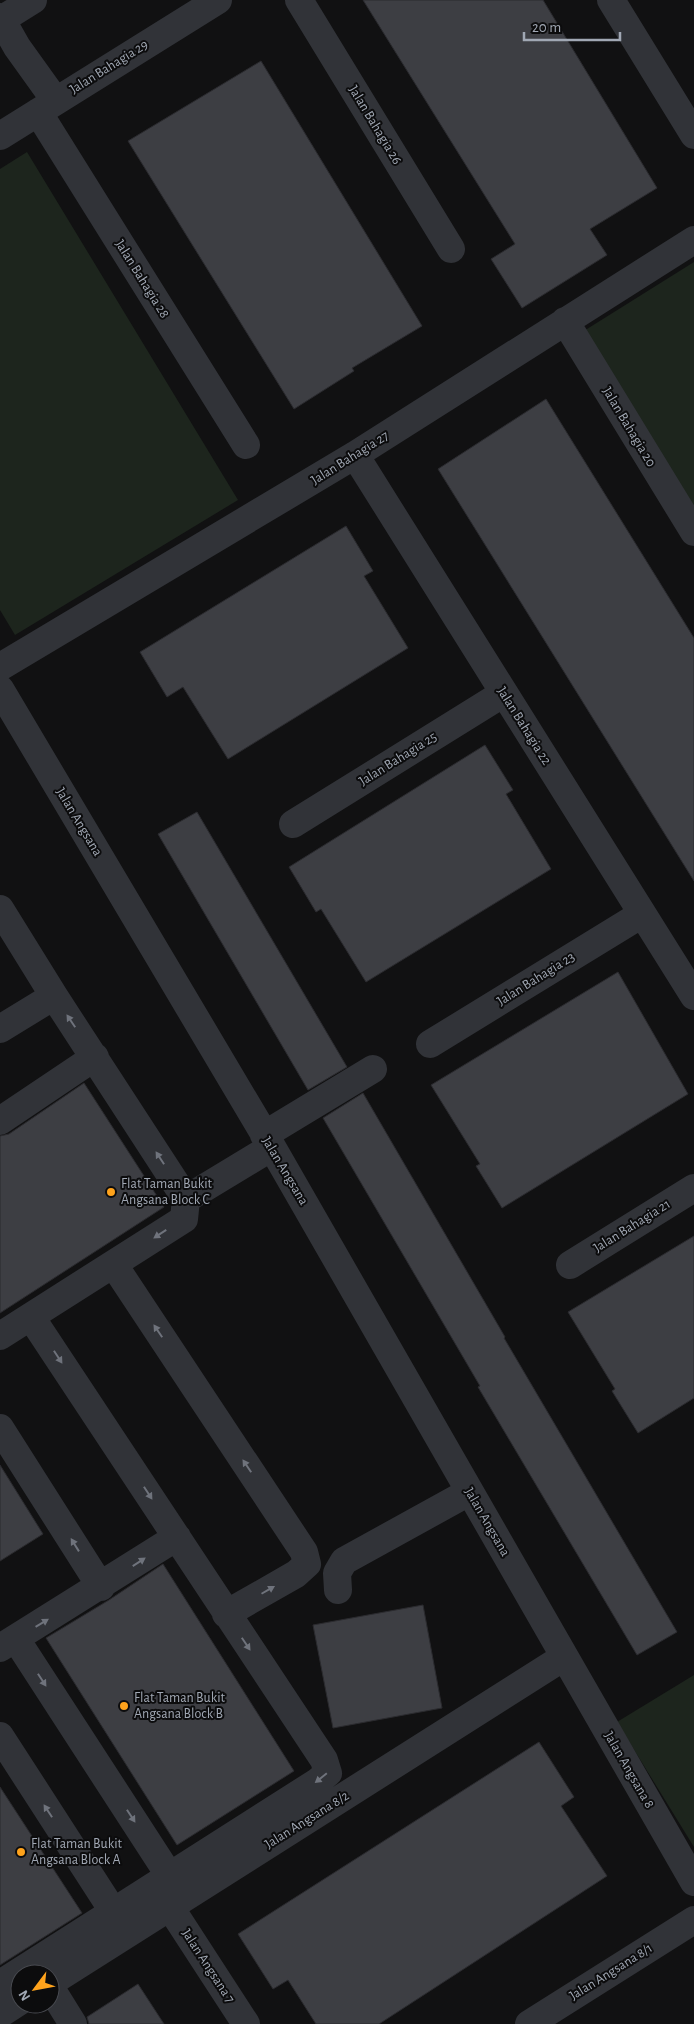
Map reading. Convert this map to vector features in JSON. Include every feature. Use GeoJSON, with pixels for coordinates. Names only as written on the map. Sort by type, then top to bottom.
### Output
{"type":"FeatureCollection","features":[{"type":"Feature","properties":{"kind":"street"},"geometry":{"type":"LineString","coordinates":[[1,19],[33,0]]}},
{"type":"Feature","properties":{"kind":"street","name":"Jalan Bahagia 29"},"geometry":{"type":"LineString","coordinates":[[0,136],[218,0]]}},
{"type":"Feature","properties":{"kind":"street","name":"Jalan Bahagia 26"},"geometry":{"type":"LineString","coordinates":[[299,0],[451,249]]}},
{"type":"Feature","properties":{"kind":"street"},"geometry":{"type":"LineString","coordinates":[[611,0],[694,135]]}},
{"type":"Feature","properties":{"kind":"street","name":"Jalan Bahagia 28"},"geometry":{"type":"LineString","coordinates":[[1,19],[46,106],[246,445]]}},
{"type":"Feature","properties":{"kind":"street","name":"Jalan Bahagia 27"},"geometry":{"type":"LineString","coordinates":[[0,667],[355,455],[694,240]]}},
{"type":"Feature","properties":{"kind":"street","name":"Jalan Bahagia 20"},"geometry":{"type":"LineString","coordinates":[[565,321],[694,532]]}},
{"type":"Feature","properties":{"kind":"street","name":"Jalan Bahagia 22"},"geometry":{"type":"LineString","coordinates":[[355,455],[694,996]]}},
{"type":"Feature","properties":{"kind":"street","name":"Jalan Angsana"},"geometry":{"type":"LineString","coordinates":[[0,689],[10,729],[268,1141],[564,1657]]}},
{"type":"Feature","properties":{"kind":"street","name":"Jalan Bahagia 25"},"geometry":{"type":"LineString","coordinates":[[293,824],[504,693]]}},
{"type":"Feature","properties":{"kind":"street"},"geometry":{"type":"LineString","coordinates":[[0,909],[54,996],[186,1199],[184,1219],[0,1336]]}},
{"type":"Feature","properties":{"kind":"street","name":"Jalan Bahagia 23"},"geometry":{"type":"LineString","coordinates":[[430,1044],[642,914]]}},
{"type":"Feature","properties":{"kind":"street"},"geometry":{"type":"LineString","coordinates":[[0,1029],[54,996]]}},
{"type":"Feature","properties":{"kind":"street"},"geometry":{"type":"LineString","coordinates":[[0,1121],[95,1057]]}},
{"type":"Feature","properties":{"kind":"street"},"geometry":{"type":"LineString","coordinates":[[186,1199],[373,1069]]}},
{"type":"Feature","properties":{"kind":"street","name":"Jalan Bahagia 21"},"geometry":{"type":"LineString","coordinates":[[570,1265],[694,1188]]}},
{"type":"Feature","properties":{"kind":"street"},"geometry":{"type":"LineString","coordinates":[[114,1264],[304,1552],[308,1564],[296,1574],[226,1614]]}},
{"type":"Feature","properties":{"kind":"street"},"geometry":{"type":"LineString","coordinates":[[0,1984],[317,1782],[328,1773],[324,1760],[31,1317]]}},
{"type":"Feature","properties":{"kind":"street"},"geometry":{"type":"LineString","coordinates":[[0,1428],[101,1587]]}},
{"type":"Feature","properties":{"kind":"street"},"geometry":{"type":"LineString","coordinates":[[338,1590],[337,1573],[344,1561],[470,1492]]}},
{"type":"Feature","properties":{"kind":"street"},"geometry":{"type":"LineString","coordinates":[[169,1875],[8,1643],[101,1587],[177,1537]]}},
{"type":"Feature","properties":{"kind":"street","name":"Jalan Angsana 8"},"geometry":{"type":"LineString","coordinates":[[564,1657],[694,1882]]}},
{"type":"Feature","properties":{"kind":"street","name":"Jalan Angsana 8/2"},"geometry":{"type":"LineString","coordinates":[[60,1977],[564,1657]]}},
{"type":"Feature","properties":{"kind":"street"},"geometry":{"type":"LineString","coordinates":[[0,1736],[113,1911]]}},
{"type":"Feature","properties":{"kind":"street","name":"Jalan Angsana 7"},"geometry":{"type":"LineString","coordinates":[[170,1907],[246,2024]]}},
{"type":"Feature","properties":{"kind":"street","name":"Jalan Angsana 8/1"},"geometry":{"type":"LineString","coordinates":[[529,2024],[694,1920]]}},
{"type":"Feature","properties":{"kind":"street"},"geometry":{"type":"LineString","coordinates":[[60,2003],[73,2024]]}},
{"type":"Feature","properties":{"kind":"shaded area"},"geometry":{"type":"Polygon","coordinates":[[[27,152],[238,500],[15,635],[0,610],[0,169],[27,152]]]}},
{"type":"Feature","properties":{"kind":"shaded area"},"geometry":{"type":"Polygon","coordinates":[[[694,262],[694,525],[579,334],[694,262]]]}},
{"type":"Feature","properties":{"kind":"shaded area"},"geometry":{"type":"Polygon","coordinates":[[[694,1675],[694,1847],[617,1722],[694,1675]]]}},
{"type":"Feature","properties":{"kind":"building"},"geometry":{"type":"Polygon","coordinates":[[[363,0],[543,0],[657,188],[590,229],[607,255],[522,308],[491,259],[515,244],[363,0]]]}},
{"type":"Feature","properties":{"kind":"building"},"geometry":{"type":"Polygon","coordinates":[[[261,61],[422,326],[352,368],[354,371],[294,409],[128,141],[261,61]]]}},
{"type":"Feature","properties":{"kind":"building"},"geometry":{"type":"Polygon","coordinates":[[[546,399],[694,638],[694,881],[438,469],[546,399]]]}},
{"type":"Feature","properties":{"kind":"building"},"geometry":{"type":"Polygon","coordinates":[[[346,526],[373,571],[364,576],[408,648],[228,759],[183,687],[167,697],[140,652],[346,526]]]}},
{"type":"Feature","properties":{"kind":"building"},"geometry":{"type":"Polygon","coordinates":[[[485,745],[513,790],[506,794],[551,869],[366,982],[321,909],[316,912],[289,867],[485,745]]]}},
{"type":"Feature","properties":{"kind":"building"},"geometry":{"type":"Polygon","coordinates":[[[197,812],[347,1067],[308,1090],[158,834],[197,812]]]}},
{"type":"Feature","properties":{"kind":"building"},"geometry":{"type":"Polygon","coordinates":[[[618,972],[688,1094],[502,1208],[476,1166],[480,1164],[431,1085],[618,972]]]}},
{"type":"Feature","properties":{"kind":"building","name":"Flat Taman Bukit Angsana Block C"},"geometry":{"type":"Polygon","coordinates":[[[84,1083],[164,1207],[0,1313],[0,1136],[9,1134],[84,1083]]]}},
{"type":"Feature","properties":{"kind":"building"},"geometry":{"type":"Polygon","coordinates":[[[363,1093],[677,1632],[637,1655],[478,1387],[480,1386],[323,1118],[363,1093]]]}},
{"type":"Feature","properties":{"kind":"building"},"geometry":{"type":"Polygon","coordinates":[[[694,1236],[694,1398],[638,1433],[612,1391],[615,1389],[568,1312],[694,1236]]]}},
{"type":"Feature","properties":{"kind":"building"},"geometry":{"type":"Polygon","coordinates":[[[0,1465],[43,1534],[0,1561],[0,1465]]]}},
{"type":"Feature","properties":{"kind":"building","name":"Flat Taman Bukit Angsana Block B"},"geometry":{"type":"Polygon","coordinates":[[[163,1564],[294,1771],[177,1845],[46,1638],[109,1600],[163,1564]]]}},
{"type":"Feature","properties":{"kind":"building"},"geometry":{"type":"Polygon","coordinates":[[[423,1605],[442,1708],[333,1728],[313,1625],[423,1605]]]}},
{"type":"Feature","properties":{"kind":"building"},"geometry":{"type":"Polygon","coordinates":[[[539,1742],[574,1797],[561,1806],[607,1876],[379,2024],[316,2024],[288,1980],[273,1989],[238,1934],[539,1742]]]}},
{"type":"Feature","properties":{"kind":"building","name":"Flat Taman Bukit Angsana Block A"},"geometry":{"type":"Polygon","coordinates":[[[0,1787],[82,1913],[0,1965],[0,1787]]]}},
{"type":"Feature","properties":{"kind":"building"},"geometry":{"type":"Polygon","coordinates":[[[138,1984],[164,2024],[89,2024],[87,2017],[138,1984]]]}},
{"type":"Feature","properties":{"kind":"place","name":"Flat Taman Bukit Angsana Block C"},"geometry":{"type":"Point","coordinates":[111,1192]}},
{"type":"Feature","properties":{"kind":"place","name":"Flat Taman Bukit Angsana Block B"},"geometry":{"type":"Point","coordinates":[124,1706]}},
{"type":"Feature","properties":{"kind":"place","name":"Flat Taman Bukit Angsana Block A"},"geometry":{"type":"Point","coordinates":[21,1852]}}]}
